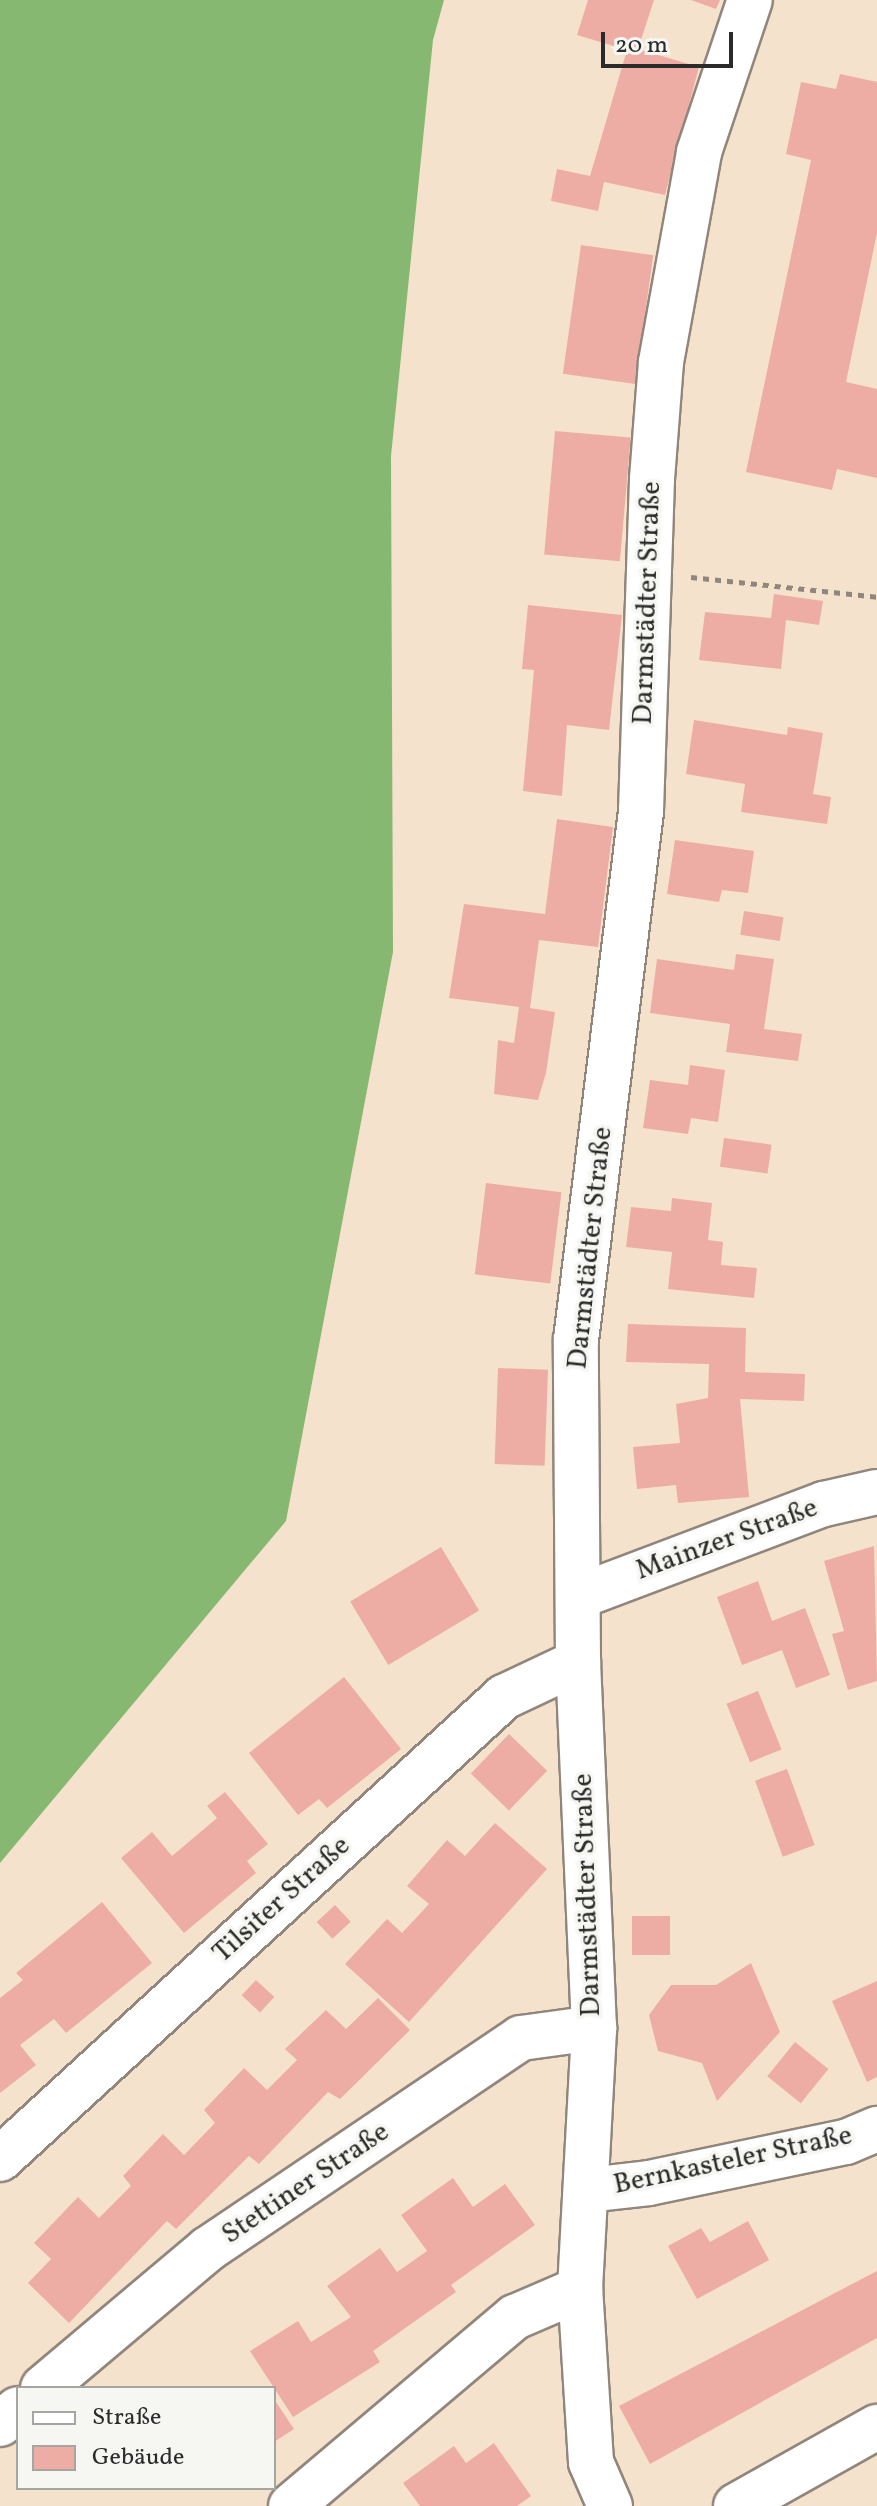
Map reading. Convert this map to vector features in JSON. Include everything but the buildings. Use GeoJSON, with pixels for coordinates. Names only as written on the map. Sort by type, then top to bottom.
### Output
{"type":"FeatureCollection","features":[{"type":"Feature","properties":{"kind":"street","name":"Darmstädter Straße"},"geometry":{"type":"LineString","coordinates":[[610,2506],[591,2462],[580,2289],[588,2190],[594,2028],[578,1662],[580,1596],[576,1340],[641,811],[652,572],[652,479],[661,362],[699,152],[750,0]]}},
{"type":"Feature","properties":{"kind":"street","name":"Mainzer Straße"},"geometry":{"type":"LineString","coordinates":[[580,1596],[824,1504],[877,1492]]}},
{"type":"Feature","properties":{"kind":"street","name":"Tilsiter Straße"},"geometry":{"type":"LineString","coordinates":[[0,2159],[504,1697],[578,1662]]}},
{"type":"Feature","properties":{"kind":"street","name":"Stettiner Straße"},"geometry":{"type":"LineString","coordinates":[[45,2386],[208,2249],[521,2038],[594,2028]]}},
{"type":"Feature","properties":{"kind":"street","name":"Bernkasteler Straße"},"geometry":{"type":"LineString","coordinates":[[588,2190],[649,2183],[846,2142],[877,2129]]}},
{"type":"Feature","properties":{"kind":"street"},"geometry":{"type":"LineString","coordinates":[[291,2506],[515,2317],[580,2289]]}},
{"type":"Feature","properties":{"kind":"street"},"geometry":{"type":"LineString","coordinates":[[0,2424],[16,2411]]}},
{"type":"Feature","properties":{"kind":"street"},"geometry":{"type":"LineString","coordinates":[[736,2506],[877,2427]]}},
{"type":"Feature","properties":{"kind":"path"},"geometry":{"type":"LineString","coordinates":[[652,572],[877,597]]}},
{"type":"Feature","properties":{"kind":"green space"},"geometry":{"type":"Polygon","coordinates":[[[0,0],[444,0],[433,40],[391,456],[393,952],[286,1521],[0,1863],[0,0]]]}}]}
